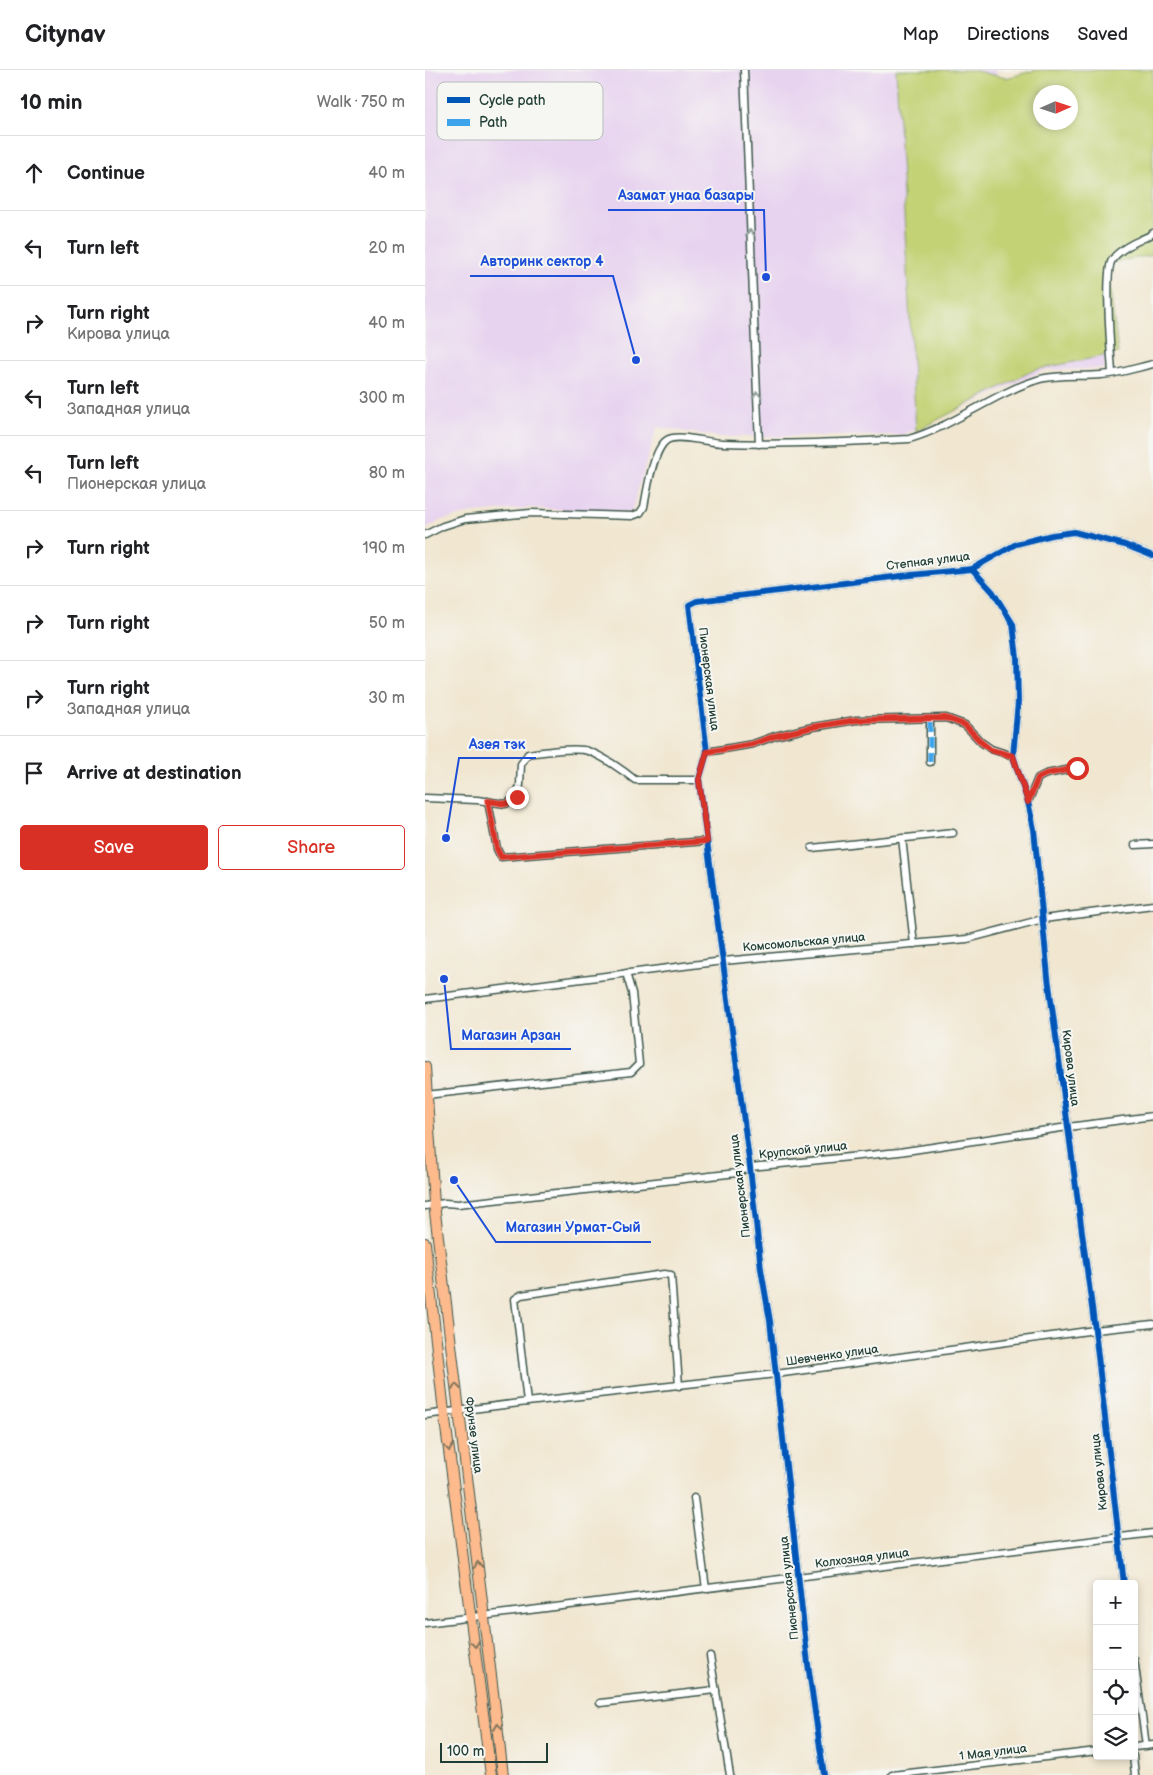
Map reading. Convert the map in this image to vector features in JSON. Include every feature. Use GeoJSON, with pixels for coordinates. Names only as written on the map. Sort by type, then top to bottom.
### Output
{"type":"FeatureCollection","features":[{"type":"Feature","properties":{"kind":"main road","name":"Фрунзе улица"},"geometry":{"type":"LineString","coordinates":[[425,1067],[430,1205],[458,1410],[503,1775]]}},
{"type":"Feature","properties":{"kind":"main road"},"geometry":{"type":"LineString","coordinates":[[425,1243],[444,1412],[491,1775]]}},
{"type":"Feature","properties":{"kind":"street"},"geometry":{"type":"LineString","coordinates":[[743,70],[759,444]]}},
{"type":"Feature","properties":{"kind":"street"},"geometry":{"type":"LineString","coordinates":[[1112,373],[1108,286],[1111,260],[1133,243],[1148,237],[1153,232]]}},
{"type":"Feature","properties":{"kind":"street"},"geometry":{"type":"LineString","coordinates":[[425,535],[443,526],[465,519],[521,514],[632,516],[640,513],[653,466],[660,449],[665,441],[673,438],[711,443],[759,444],[909,439],[926,434],[1018,387],[1038,380],[1112,373],[1153,364]]}},
{"type":"Feature","properties":{"kind":"street","name":"Степная улица"},"geometry":{"type":"LineString","coordinates":[[697,602],[901,576],[973,569],[1016,544],[1073,532],[1125,544],[1153,556]]}},
{"type":"Feature","properties":{"kind":"street","name":"Кирова улица"},"geometry":{"type":"LineString","coordinates":[[973,569],[993,592],[1013,624],[1017,658],[1018,702],[1013,756],[1028,802],[1034,829],[1048,977],[1095,1330],[1123,1580]]}},
{"type":"Feature","properties":{"kind":"street","name":"Пионерская улица"},"geometry":{"type":"LineString","coordinates":[[697,602],[689,605],[689,614],[707,752],[699,780],[750,1167],[761,1269],[770,1321],[808,1664],[824,1775]]}},
{"type":"Feature","properties":{"kind":"street"},"geometry":{"type":"LineString","coordinates":[[707,752],[753,744],[775,736],[813,727],[856,720],[946,718],[965,725],[991,750],[1013,756]]}},
{"type":"Feature","properties":{"kind":"street"},"geometry":{"type":"LineString","coordinates":[[930,719],[930,762]]}},
{"type":"Feature","properties":{"kind":"street"},"geometry":{"type":"LineString","coordinates":[[425,798],[488,801],[506,804],[517,797],[520,785],[521,764],[528,754],[555,751],[587,750],[635,780],[699,780]]}},
{"type":"Feature","properties":{"kind":"street"},"geometry":{"type":"LineString","coordinates":[[1028,802],[1038,778],[1046,774],[1077,768]]}},
{"type":"Feature","properties":{"kind":"street"},"geometry":{"type":"LineString","coordinates":[[488,801],[497,849],[501,857],[707,841]]}},
{"type":"Feature","properties":{"kind":"street"},"geometry":{"type":"LineString","coordinates":[[812,848],[953,833]]}},
{"type":"Feature","properties":{"kind":"street"},"geometry":{"type":"LineString","coordinates":[[902,838],[913,944]]}},
{"type":"Feature","properties":{"kind":"street"},"geometry":{"type":"LineString","coordinates":[[1135,845],[1153,844]]}},
{"type":"Feature","properties":{"kind":"street","name":"Комсомольская улица"},"geometry":{"type":"LineString","coordinates":[[425,999],[723,961],[967,939],[1043,919],[1153,905]]}},
{"type":"Feature","properties":{"kind":"street"},"geometry":{"type":"LineString","coordinates":[[426,1095],[631,1072],[639,1064],[632,993],[626,973]]}},
{"type":"Feature","properties":{"kind":"street","name":"Крупской улица"},"geometry":{"type":"LineString","coordinates":[[430,1205],[459,1204],[737,1173],[750,1167],[899,1152],[1153,1116]]}},
{"type":"Feature","properties":{"kind":"street"},"geometry":{"type":"LineString","coordinates":[[527,1402],[515,1299],[521,1295],[664,1274],[671,1275],[679,1386]]}},
{"type":"Feature","properties":{"kind":"street","name":"Шевченко улица"},"geometry":{"type":"LineString","coordinates":[[425,1415],[776,1374],[1095,1330],[1153,1324]]}},
{"type":"Feature","properties":{"kind":"street"},"geometry":{"type":"LineString","coordinates":[[694,1498],[706,1589]]}},
{"type":"Feature","properties":{"kind":"street","name":"Колхозная улица"},"geometry":{"type":"LineString","coordinates":[[425,1623],[1153,1534]]}},
{"type":"Feature","properties":{"kind":"street"},"geometry":{"type":"LineString","coordinates":[[711,1656],[730,1775]]}},
{"type":"Feature","properties":{"kind":"street"},"geometry":{"type":"LineString","coordinates":[[1136,1670],[1149,1746]]}},
{"type":"Feature","properties":{"kind":"street"},"geometry":{"type":"LineString","coordinates":[[600,1703],[716,1690]]}},
{"type":"Feature","properties":{"kind":"street","name":"1 Мая улица"},"geometry":{"type":"LineString","coordinates":[[892,1775],[1093,1752]]}},
{"type":"Feature","properties":{"kind":"street"},"geometry":{"type":"LineString","coordinates":[[1133,1760],[1135,1775]]}},
{"type":"Feature","properties":{"kind":"shaded area"},"geometry":{"type":"Polygon","coordinates":[[[425,70],[996,70],[1003,182],[1107,186],[1105,369],[1045,370],[903,435],[719,437],[657,427],[631,513],[531,508],[472,513],[441,520],[425,530],[425,70]]]}},
{"type":"Feature","properties":{"kind":"green space"},"geometry":{"type":"Polygon","coordinates":[[[896,70],[972,70],[1006,78],[1036,70],[1153,70],[1153,255],[1107,263],[1118,353],[1034,370],[916,431],[896,70]]]}},
{"type":"Feature","properties":{"kind":"marked path"},"geometry":{"type":"LineString","coordinates":[[930,719],[930,762]]}},
{"type":"Feature","properties":{"kind":"cycle path"},"geometry":{"type":"LineString","coordinates":[[824,1775],[808,1664],[770,1321],[761,1269],[750,1167],[699,780],[707,752],[689,605],[697,601],[972,569],[1016,544],[1052,535],[1074,532],[1125,545],[1153,556]]}},
{"type":"Feature","properties":{"kind":"cycle path"},"geometry":{"type":"LineString","coordinates":[[972,569],[993,592],[1013,624],[1017,658],[1018,702],[1013,756],[1028,802],[1034,829],[1048,977],[1095,1330],[1124,1580]]}},
{"type":"Feature","properties":{"kind":"place","name":"Азамат унаа базары"},"geometry":{"type":"Point","coordinates":[766,277]}},
{"type":"Feature","properties":{"kind":"place","name":"Авторинк сектор 4"},"geometry":{"type":"Point","coordinates":[636,360]}},
{"type":"Feature","properties":{"kind":"place","name":"Азея тэк"},"geometry":{"type":"Point","coordinates":[446,838]}},
{"type":"Feature","properties":{"kind":"place","name":"Магазин Арзан"},"geometry":{"type":"Point","coordinates":[444,979]}},
{"type":"Feature","properties":{"kind":"place","name":"Магазин Урмат-Сый"},"geometry":{"type":"Point","coordinates":[454,1180]}},
{"type":"Feature","properties":{"kind":"route"},"geometry":{"type":"LineString","coordinates":[[517,797],[506,804],[488,801],[497,849],[501,857],[707,841],[699,780],[707,752],[753,744],[775,736],[813,727],[856,720],[946,718],[965,725],[991,750],[1013,756],[1028,802],[1038,778],[1046,774],[1077,768]]}}]}
